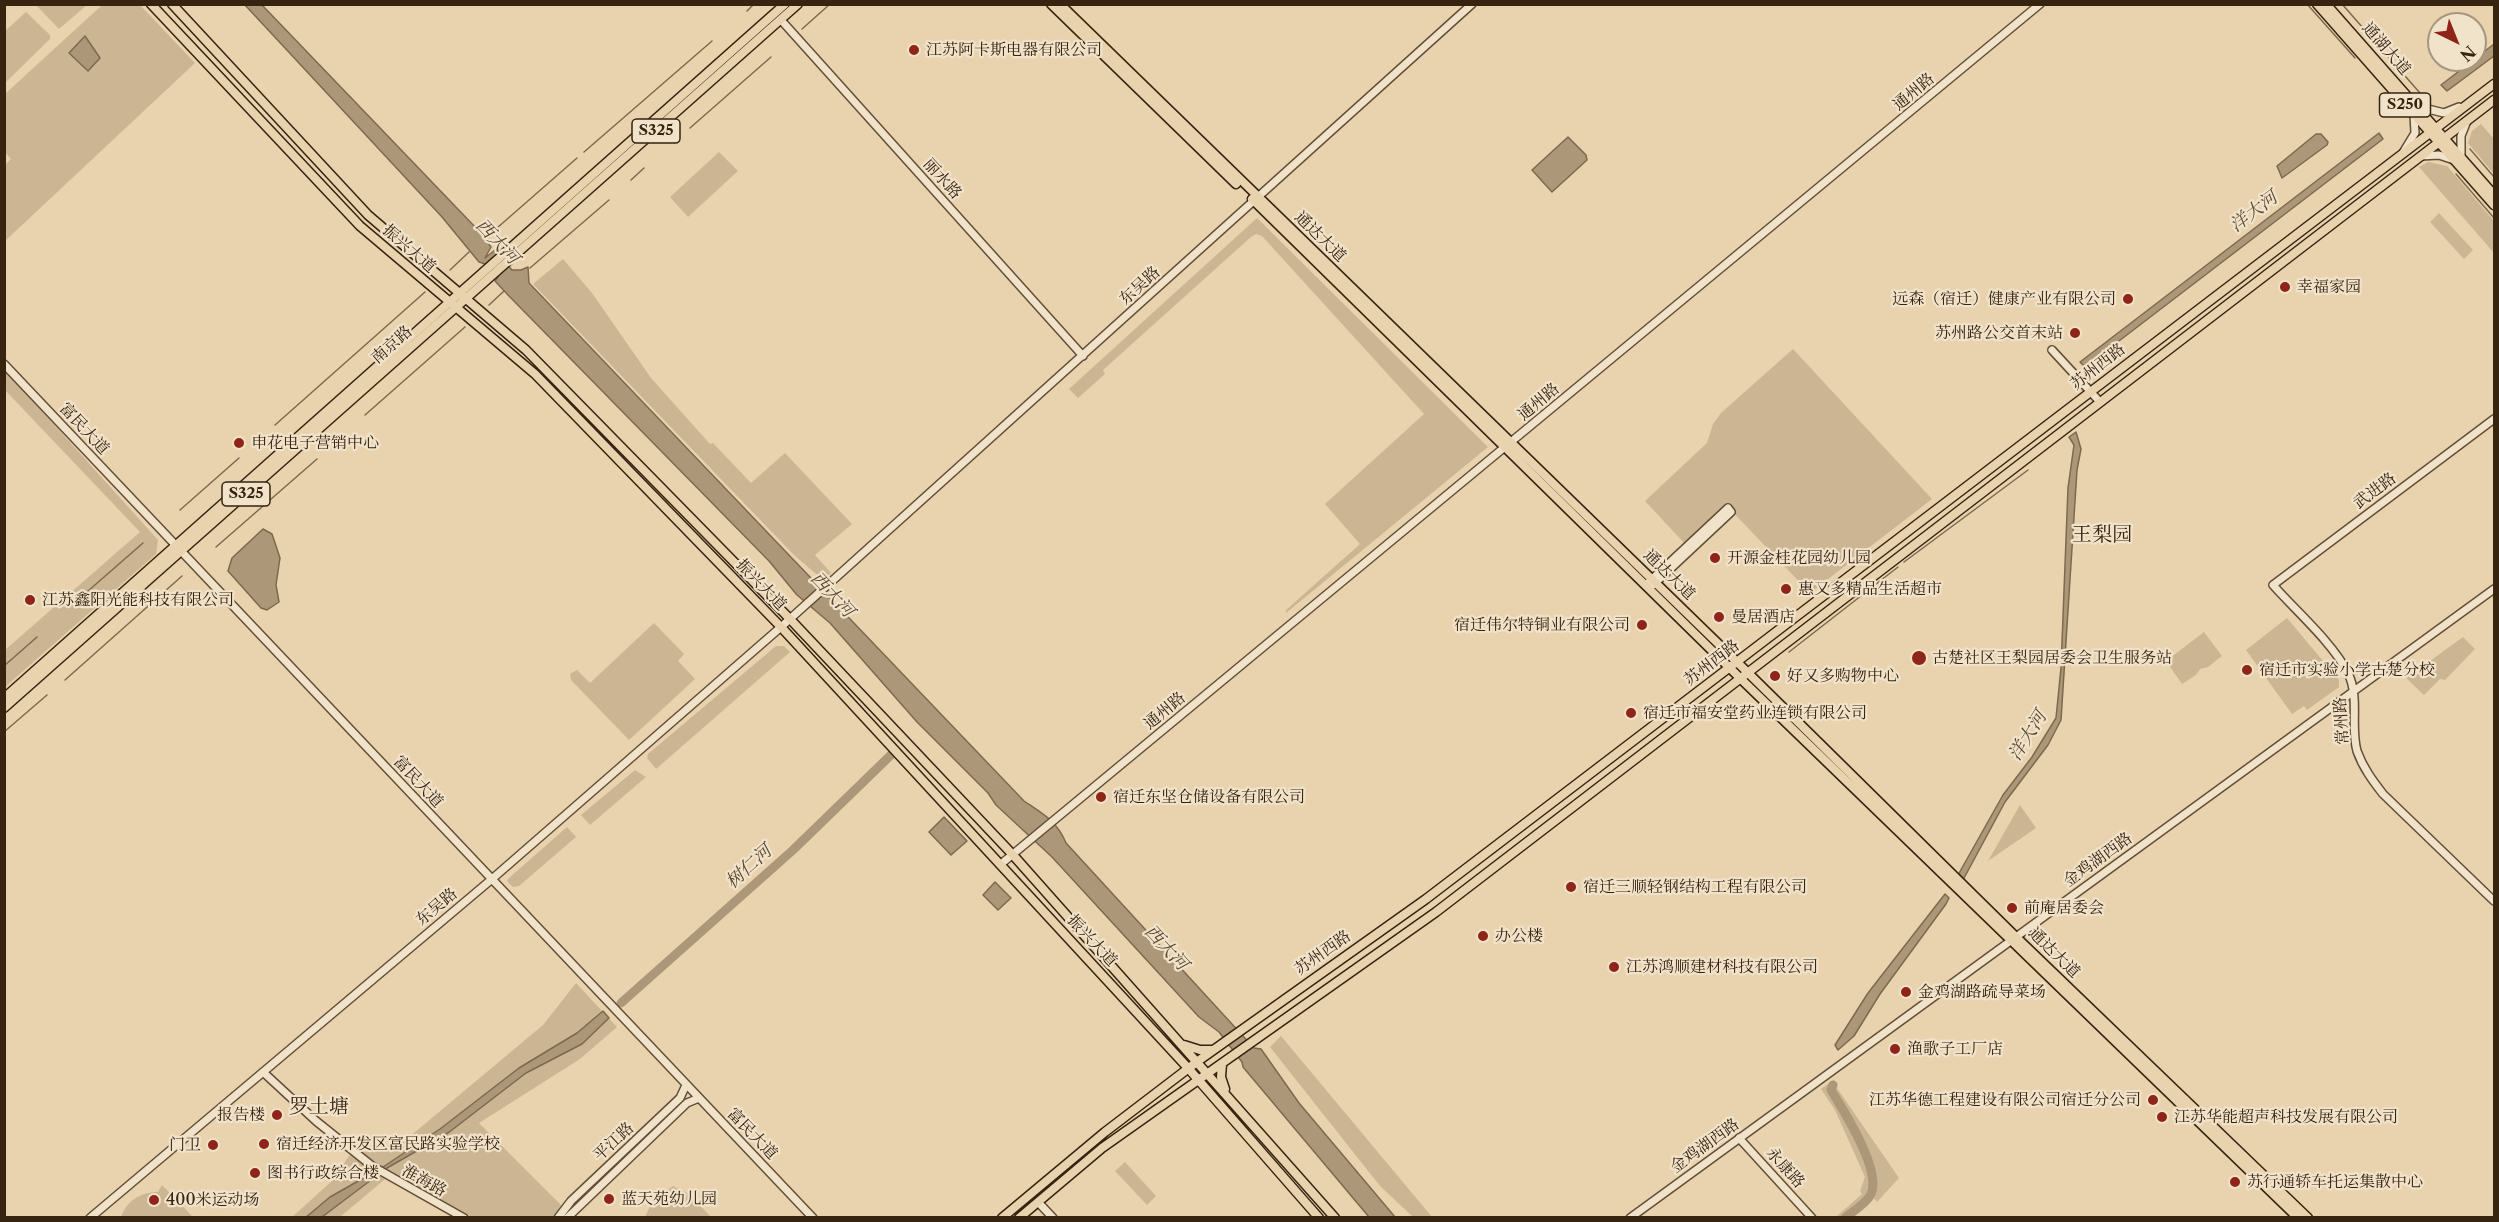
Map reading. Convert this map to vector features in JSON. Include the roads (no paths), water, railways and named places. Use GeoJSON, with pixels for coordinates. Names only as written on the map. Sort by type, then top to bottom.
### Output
{"type":"FeatureCollection","features":[{"type":"Feature","properties":{"kind":"main road","name":"振兴大道"},"geometry":{"type":"LineString","coordinates":[[151,4],[360,226],[535,374],[781,627],[1199,1080],[1319,1218]]}},
{"type":"Feature","properties":{"kind":"main road","name":"振兴大道"},"geometry":{"type":"LineString","coordinates":[[172,4],[368,215],[557,380],[794,616],[1013,855],[1335,1218]]}},
{"type":"Feature","properties":{"kind":"main road","name":"南京路"},"geometry":{"type":"LineString","coordinates":[[511,255],[785,4]]}},
{"type":"Feature","properties":{"kind":"main road","name":"南京路"},"geometry":{"type":"LineString","coordinates":[[4,708],[459,293],[485,277],[511,255],[798,4]]}},
{"type":"Feature","properties":{"kind":"main road","name":"通达大道"},"geometry":{"type":"LineString","coordinates":[[1051,4],[1256,199]]}},
{"type":"Feature","properties":{"kind":"main road","name":"通达大道"},"geometry":{"type":"LineString","coordinates":[[1060,4],[1256,199],[2298,1218]]}},
{"type":"Feature","properties":{"kind":"main road","name":"通湖大道"},"geometry":{"type":"LineString","coordinates":[[2317,4],[2441,139],[2494,205]]}},
{"type":"Feature","properties":{"kind":"main road","name":"通湖大道"},"geometry":{"type":"LineString","coordinates":[[2326,4],[2415,110]]}},
{"type":"Feature","properties":{"kind":"main road","name":"苏州西路"},"geometry":{"type":"LineString","coordinates":[[1002,1218],[1188,1068],[1426,899],[2494,84]]}},
{"type":"Feature","properties":{"kind":"main road","name":"苏州西路"},"geometry":{"type":"LineString","coordinates":[[1019,1218],[1102,1148],[1436,912],[2494,100]]}},
{"type":"Feature","properties":{"kind":"main road","name":"通湖大道"},"geometry":{"type":"LineString","coordinates":[[2458,159],[2494,195]]}},
{"type":"Feature","properties":{"kind":"main road","name":"南京路"},"geometry":{"type":"LineString","coordinates":[[4,698],[456,308],[485,277]]}},
{"type":"Feature","properties":{"kind":"main road","name":"通达大道"},"geometry":{"type":"LineString","coordinates":[[2012,938],[2308,1218]]}},
{"type":"Feature","properties":{"kind":"main road"},"geometry":{"type":"LineString","coordinates":[[1183,1045],[1200,1050],[1215,1048]]}},
{"type":"Feature","properties":{"kind":"main road"},"geometry":{"type":"LineString","coordinates":[[1176,1055],[1179,1069],[1175,1079],[1183,1092]]}},
{"type":"Feature","properties":{"kind":"main road"},"geometry":{"type":"LineString","coordinates":[[1224,1062],[1222,1084],[1231,1100]]}},
{"type":"Feature","properties":{"kind":"main road"},"geometry":{"type":"LineString","coordinates":[[1174,1098],[1198,1091],[1207,1093],[1219,1103]]}},
{"type":"Feature","properties":{"kind":"street","name":"东吴路"},"geometry":{"type":"LineString","coordinates":[[90,1218],[492,879],[794,616],[1472,4]]}},
{"type":"Feature","properties":{"kind":"street","name":"通州路"},"geometry":{"type":"LineString","coordinates":[[1001,864],[2040,4]]}},
{"type":"Feature","properties":{"kind":"street","name":"丽水路"},"geometry":{"type":"LineString","coordinates":[[781,20],[1083,356]]}},
{"type":"Feature","properties":{"kind":"street"},"geometry":{"type":"LineString","coordinates":[[2486,91],[2494,100]]}},
{"type":"Feature","properties":{"kind":"street"},"geometry":{"type":"LineString","coordinates":[[2404,151],[2415,133],[2415,110],[2444,112],[2472,101]]}},
{"type":"Feature","properties":{"kind":"street"},"geometry":{"type":"LineString","coordinates":[[2418,157],[2439,154],[2458,159],[2461,136],[2468,120]]}},
{"type":"Feature","properties":{"kind":"street"},"geometry":{"type":"LineString","coordinates":[[2226,287],[2234,298]]}},
{"type":"Feature","properties":{"kind":"street"},"geometry":{"type":"LineString","coordinates":[[2052,350],[2100,402]]}},
{"type":"Feature","properties":{"kind":"street","name":"富民大道"},"geometry":{"type":"LineString","coordinates":[[4,364],[813,1218]]}},
{"type":"Feature","properties":{"kind":"street"},"geometry":{"type":"LineString","coordinates":[[2116,372],[2124,383]]}},
{"type":"Feature","properties":{"kind":"street"},"geometry":{"type":"LineString","coordinates":[[2070,408],[2078,418]]}},
{"type":"Feature","properties":{"kind":"street","name":"武进路"},"geometry":{"type":"LineString","coordinates":[[2273,585],[2494,419]]}},
{"type":"Feature","properties":{"kind":"street"},"geometry":{"type":"LineString","coordinates":[[1651,584],[1731,512],[1728,508],[1700,538]]}},
{"type":"Feature","properties":{"kind":"street","name":"常州路"},"geometry":{"type":"LineString","coordinates":[[2273,585],[2336,655],[2348,674],[2354,690],[2357,749],[2367,774],[2383,794],[2494,901]]}},
{"type":"Feature","properties":{"kind":"street","name":"金鸡湖西路"},"geometry":{"type":"LineString","coordinates":[[1630,1218],[2494,589]]}},
{"type":"Feature","properties":{"kind":"street","name":"淮海路"},"geometry":{"type":"LineString","coordinates":[[263,1072],[316,1121],[372,1166],[464,1218]]}},
{"type":"Feature","properties":{"kind":"street","name":"平江路"},"geometry":{"type":"LineString","coordinates":[[558,1218],[571,1201],[680,1098],[686,1085]]}},
{"type":"Feature","properties":{"kind":"street","name":"平江路"},"geometry":{"type":"LineString","coordinates":[[567,1218],[687,1103],[699,1098]]}},
{"type":"Feature","properties":{"kind":"street","name":"永康路"},"geometry":{"type":"LineString","coordinates":[[1739,1138],[1812,1218]]}},
{"type":"Feature","properties":{"kind":"street"},"geometry":{"type":"LineString","coordinates":[[1038,1202],[1053,1218]]}},
{"type":"Feature","properties":{"kind":"waterway"},"geometry":{"type":"LineString","coordinates":[[747,11],[754,4]]}},
{"type":"Feature","properties":{"kind":"waterway"},"geometry":{"type":"LineString","coordinates":[[802,29],[830,4]]}},
{"type":"Feature","properties":{"kind":"waterway"},"geometry":{"type":"LineString","coordinates":[[2307,4],[2355,58]]}},
{"type":"Feature","properties":{"kind":"waterway"},"geometry":{"type":"LineString","coordinates":[[2342,4],[2427,101]]}},
{"type":"Feature","properties":{"kind":"waterway"},"geometry":{"type":"LineString","coordinates":[[584,152],[712,41]]}},
{"type":"Feature","properties":{"kind":"waterway"},"geometry":{"type":"LineString","coordinates":[[690,128],[771,57]]}},
{"type":"Feature","properties":{"kind":"waterway"},"geometry":{"type":"LineString","coordinates":[[2470,149],[2494,177]]}},
{"type":"Feature","properties":{"kind":"waterway","name":"西大河"},"geometry":{"type":"LineString","coordinates":[[489,235],[577,158]]}},
{"type":"Feature","properties":{"kind":"waterway"},"geometry":{"type":"LineString","coordinates":[[631,180],[644,168]]}},
{"type":"Feature","properties":{"kind":"waterway"},"geometry":{"type":"LineString","coordinates":[[2456,174],[2494,218]]}},
{"type":"Feature","properties":{"kind":"waterway"},"geometry":{"type":"LineString","coordinates":[[530,268],[609,200]]}},
{"type":"Feature","properties":{"kind":"waterway"},"geometry":{"type":"LineString","coordinates":[[450,270],[469,252]]}},
{"type":"Feature","properties":{"kind":"waterway"},"geometry":{"type":"LineString","coordinates":[[489,305],[504,291]]}},
{"type":"Feature","properties":{"kind":"waterway"},"geometry":{"type":"LineString","coordinates":[[275,425],[425,292]]}},
{"type":"Feature","properties":{"kind":"waterway"},"geometry":{"type":"LineString","coordinates":[[365,415],[465,327]]}},
{"type":"Feature","properties":{"kind":"waterway"},"geometry":{"type":"LineString","coordinates":[[253,445],[262,437]]}},
{"type":"Feature","properties":{"kind":"waterway"},"geometry":{"type":"LineString","coordinates":[[180,510],[239,458]]}},
{"type":"Feature","properties":{"kind":"waterway"},"geometry":{"type":"LineString","coordinates":[[216,547],[317,459]]}},
{"type":"Feature","properties":{"kind":"waterway"},"geometry":{"type":"LineString","coordinates":[[1904,562],[2028,470]]}},
{"type":"Feature","properties":{"kind":"waterway"},"geometry":{"type":"LineString","coordinates":[[72,605],[143,543]]}},
{"type":"Feature","properties":{"kind":"waterway"},"geometry":{"type":"LineString","coordinates":[[1789,652],[1898,567]]}},
{"type":"Feature","properties":{"kind":"waterway"},"geometry":{"type":"LineString","coordinates":[[65,680],[182,576]]}},
{"type":"Feature","properties":{"kind":"waterway"},"geometry":{"type":"LineString","coordinates":[[4,666],[37,637]]}},
{"type":"Feature","properties":{"kind":"waterway"},"geometry":{"type":"LineString","coordinates":[[4,732],[47,695]]}},
{"type":"Feature","properties":{"kind":"waterway","name":"树仁河"},"geometry":{"type":"LineString","coordinates":[[621,1003],[793,850],[894,752]]}},
{"type":"Feature","properties":{"kind":"waterway","name":"洋大河"},"geometry":{"type":"LineString","coordinates":[[1833,1085],[1831,1090],[1861,1142],[1872,1173],[1873,1186],[1870,1196],[1845,1218]]}},
{"type":"Feature","properties":{"kind":"place","name":"江苏阿卡斯电器有限公司"},"geometry":{"type":"Point","coordinates":[914,50]}},
{"type":"Feature","properties":{"kind":"place","name":"幸福家园"},"geometry":{"type":"Point","coordinates":[2285,287]}},
{"type":"Feature","properties":{"kind":"place","name":"远森（宿迁）健康产业有限公司"},"geometry":{"type":"Point","coordinates":[2128,299]}},
{"type":"Feature","properties":{"kind":"place","name":"苏州路公交首末站"},"geometry":{"type":"Point","coordinates":[2075,333]}},
{"type":"Feature","properties":{"kind":"place","name":"申花电子营销中心"},"geometry":{"type":"Point","coordinates":[239,443]}},
{"type":"Feature","properties":{"kind":"place","name":"开源金桂花园幼儿园"},"geometry":{"type":"Point","coordinates":[1715,558]}},
{"type":"Feature","properties":{"kind":"place","name":"惠又多精品生活超市"},"geometry":{"type":"Point","coordinates":[1786,589]}},
{"type":"Feature","properties":{"kind":"place","name":"江苏鑫阳光能科技有限公司"},"geometry":{"type":"Point","coordinates":[30,600]}},
{"type":"Feature","properties":{"kind":"place","name":"曼居酒店"},"geometry":{"type":"Point","coordinates":[1719,617]}},
{"type":"Feature","properties":{"kind":"place","name":"宿迁伟尔特铜业有限公司"},"geometry":{"type":"Point","coordinates":[1642,625]}},
{"type":"Feature","properties":{"kind":"place","name":"古楚社区王梨园居委会卫生服务站"},"geometry":{"type":"Point","coordinates":[1919,658]}},
{"type":"Feature","properties":{"kind":"place","name":"宿迁市实验小学古楚分校"},"geometry":{"type":"Point","coordinates":[2247,670]}},
{"type":"Feature","properties":{"kind":"place","name":"好又多购物中心"},"geometry":{"type":"Point","coordinates":[1775,676]}},
{"type":"Feature","properties":{"kind":"place","name":"宿迁市福安堂药业连锁有限公司"},"geometry":{"type":"Point","coordinates":[1631,713]}},
{"type":"Feature","properties":{"kind":"place","name":"宿迁东坚仓储设备有限公司"},"geometry":{"type":"Point","coordinates":[1101,797]}},
{"type":"Feature","properties":{"kind":"place","name":"宿迁三顺轻钢结构工程有限公司"},"geometry":{"type":"Point","coordinates":[1571,887]}},
{"type":"Feature","properties":{"kind":"place","name":"前庵居委会"},"geometry":{"type":"Point","coordinates":[2012,908]}},
{"type":"Feature","properties":{"kind":"place","name":"办公楼"},"geometry":{"type":"Point","coordinates":[1483,936]}},
{"type":"Feature","properties":{"kind":"place","name":"江苏鸿顺建材科技有限公司"},"geometry":{"type":"Point","coordinates":[1614,967]}},
{"type":"Feature","properties":{"kind":"place","name":"金鸡湖路疏导菜场"},"geometry":{"type":"Point","coordinates":[1906,992]}},
{"type":"Feature","properties":{"kind":"place","name":"渔歌子工厂店"},"geometry":{"type":"Point","coordinates":[1895,1049]}},
{"type":"Feature","properties":{"kind":"place","name":"江苏华德工程建设有限公司宿迁分公司"},"geometry":{"type":"Point","coordinates":[2153,1100]}},
{"type":"Feature","properties":{"kind":"place","name":"报告楼"},"geometry":{"type":"Point","coordinates":[277,1115]}},
{"type":"Feature","properties":{"kind":"place","name":"江苏华能超声科技发展有限公司"},"geometry":{"type":"Point","coordinates":[2162,1117]}},
{"type":"Feature","properties":{"kind":"place","name":"宿迁经济开发区富民路实验学校"},"geometry":{"type":"Point","coordinates":[264,1144]}},
{"type":"Feature","properties":{"kind":"place","name":"门卫"},"geometry":{"type":"Point","coordinates":[213,1145]}},
{"type":"Feature","properties":{"kind":"place","name":"图书行政综合楼"},"geometry":{"type":"Point","coordinates":[255,1173]}},
{"type":"Feature","properties":{"kind":"place","name":"苏行通轿车托运集散中心"},"geometry":{"type":"Point","coordinates":[2235,1182]}},
{"type":"Feature","properties":{"kind":"place","name":"蓝天苑幼儿园"},"geometry":{"type":"Point","coordinates":[609,1199]}},
{"type":"Feature","properties":{"kind":"place","name":"400米运动场"},"geometry":{"type":"Point","coordinates":[154,1200]}},
{"type":"Feature","properties":{"kind":"district","name":"王梨园"},"geometry":{"type":"Point","coordinates":[2102,535]}},
{"type":"Feature","properties":{"kind":"district","name":"罗土塘"},"geometry":{"type":"Point","coordinates":[319,1107]}}]}
